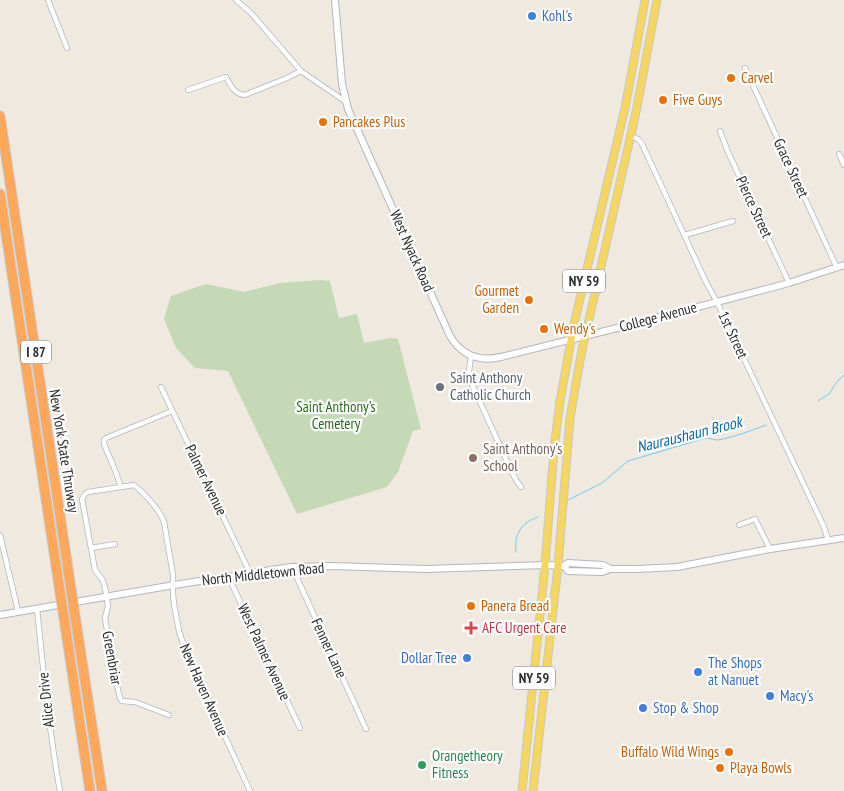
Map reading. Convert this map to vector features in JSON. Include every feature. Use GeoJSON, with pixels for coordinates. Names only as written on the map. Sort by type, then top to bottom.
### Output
{"type":"FeatureCollection","features":[{"type":"Feature","properties":{"kind":"highway","name":"New York State Thruway"},"geometry":{"type":"LineString","coordinates":[[0,116],[102,791]]}},
{"type":"Feature","properties":{"kind":"highway","name":"New York State Thruway"},"geometry":{"type":"LineString","coordinates":[[0,194],[90,791]]}},
{"type":"Feature","properties":{"kind":"main road","name":"NY 59"},"geometry":{"type":"LineString","coordinates":[[522,791],[545,565],[551,481],[562,385],[570,340],[625,108],[645,0]]}},
{"type":"Feature","properties":{"kind":"main road","name":"NY 59"},"geometry":{"type":"LineString","coordinates":[[533,791],[561,566],[570,418],[585,336],[643,79],[657,0]]}},
{"type":"Feature","properties":{"kind":"street"},"geometry":{"type":"LineString","coordinates":[[48,0],[67,48]]}},
{"type":"Feature","properties":{"kind":"street"},"geometry":{"type":"LineString","coordinates":[[236,0],[251,13],[301,71],[346,102]]}},
{"type":"Feature","properties":{"kind":"street","name":"West Nyack Road"},"geometry":{"type":"LineString","coordinates":[[335,0],[342,84],[346,102],[363,144],[448,331],[457,346],[471,356]]}},
{"type":"Feature","properties":{"kind":"street","name":"Grace Street"},"geometry":{"type":"LineString","coordinates":[[744,68],[837,268]]}},
{"type":"Feature","properties":{"kind":"street"},"geometry":{"type":"LineString","coordinates":[[188,90],[226,77],[235,92],[244,95],[301,71]]}},
{"type":"Feature","properties":{"kind":"street","name":"Pierce Street"},"geometry":{"type":"LineString","coordinates":[[720,131],[789,283]]}},
{"type":"Feature","properties":{"kind":"street","name":"1st Street"},"geometry":{"type":"LineString","coordinates":[[631,136],[638,139],[642,144],[820,519],[828,540]]}},
{"type":"Feature","properties":{"kind":"street"},"geometry":{"type":"LineString","coordinates":[[839,154],[844,165]]}},
{"type":"Feature","properties":{"kind":"street"},"geometry":{"type":"LineString","coordinates":[[685,235],[734,221]]}},
{"type":"Feature","properties":{"kind":"street","name":"College Avenue"},"geometry":{"type":"LineString","coordinates":[[471,356],[485,359],[496,358],[570,340],[789,283],[844,265]]}},
{"type":"Feature","properties":{"kind":"street"},"geometry":{"type":"LineString","coordinates":[[471,356],[469,371],[471,382],[509,466],[521,486]]}},
{"type":"Feature","properties":{"kind":"street","name":"Palmer Avenue"},"geometry":{"type":"LineString","coordinates":[[161,387],[250,573]]}},
{"type":"Feature","properties":{"kind":"street"},"geometry":{"type":"LineString","coordinates":[[106,596],[104,583],[95,570],[83,496],[88,492],[121,487],[104,444],[106,438],[172,411]]}},
{"type":"Feature","properties":{"kind":"street","name":"New Haven Avenue"},"geometry":{"type":"LineString","coordinates":[[121,487],[130,485],[136,487],[162,516],[172,566],[174,604],[184,647],[250,791]]}},
{"type":"Feature","properties":{"kind":"street"},"geometry":{"type":"LineString","coordinates":[[738,525],[755,519],[770,549]]}},
{"type":"Feature","properties":{"kind":"street"},"geometry":{"type":"LineString","coordinates":[[0,535],[18,611]]}},
{"type":"Feature","properties":{"kind":"street","name":"North Middletown Road"},"geometry":{"type":"LineString","coordinates":[[0,615],[228,576],[292,568],[329,566],[426,569],[561,566],[568,563],[602,565],[611,569],[637,570],[677,567],[770,549],[844,538]]}},
{"type":"Feature","properties":{"kind":"street"},"geometry":{"type":"LineString","coordinates":[[90,548],[115,544]]}},
{"type":"Feature","properties":{"kind":"street","name":"Fenner Lane"},"geometry":{"type":"LineString","coordinates":[[292,568],[366,729]]}},
{"type":"Feature","properties":{"kind":"street","name":"West Palmer Avenue"},"geometry":{"type":"LineString","coordinates":[[228,576],[300,728]]}},
{"type":"Feature","properties":{"kind":"street","name":"Greenbriar"},"geometry":{"type":"LineString","coordinates":[[106,596],[108,606],[106,618],[114,674],[120,698],[126,702],[135,702],[169,715]]}},
{"type":"Feature","properties":{"kind":"street","name":"Alice Drive"},"geometry":{"type":"LineString","coordinates":[[37,608],[50,730],[60,791]]}},
{"type":"Feature","properties":{"kind":"green space","name":"Saint Anthony's Cemetery"},"geometry":{"type":"Polygon","coordinates":[[[330,281],[339,318],[357,314],[364,343],[391,338],[398,339],[421,429],[413,431],[398,472],[387,487],[297,514],[228,371],[195,368],[176,348],[164,319],[171,296],[206,284],[244,292],[280,283],[330,281]]]}},
{"type":"Feature","properties":{"kind":"waterway","name":"Nauraushaun Brook"},"geometry":{"type":"LineString","coordinates":[[818,401],[829,394],[844,375]]}},
{"type":"Feature","properties":{"kind":"waterway","name":"Nauraushaun Brook"},"geometry":{"type":"LineString","coordinates":[[568,500],[602,483],[628,461],[706,438],[718,440],[766,425]]}},
{"type":"Feature","properties":{"kind":"waterway","name":"Nauraushaun Brook"},"geometry":{"type":"LineString","coordinates":[[516,552],[516,540],[520,530],[527,522],[538,517]]}},
{"type":"Feature","properties":{"kind":"place","name":"Kohl's"},"geometry":{"type":"Point","coordinates":[532,16]}},
{"type":"Feature","properties":{"kind":"place","name":"Carvel"},"geometry":{"type":"Point","coordinates":[731,78]}},
{"type":"Feature","properties":{"kind":"place","name":"Five Guys"},"geometry":{"type":"Point","coordinates":[663,100]}},
{"type":"Feature","properties":{"kind":"place","name":"Pancakes Plus"},"geometry":{"type":"Point","coordinates":[323,122]}},
{"type":"Feature","properties":{"kind":"place","name":"Gourmet Garden"},"geometry":{"type":"Point","coordinates":[529,300]}},
{"type":"Feature","properties":{"kind":"place","name":"Wendy's"},"geometry":{"type":"Point","coordinates":[544,329]}},
{"type":"Feature","properties":{"kind":"place","name":"Saint Anthony Catholic Church"},"geometry":{"type":"Point","coordinates":[440,387]}},
{"type":"Feature","properties":{"kind":"place","name":"Saint Anthony's School"},"geometry":{"type":"Point","coordinates":[473,458]}},
{"type":"Feature","properties":{"kind":"place","name":"Panera Bread"},"geometry":{"type":"Point","coordinates":[471,606]}},
{"type":"Feature","properties":{"kind":"place","name":"AFC Urgent Care"},"geometry":{"type":"Point","coordinates":[471,628]}},
{"type":"Feature","properties":{"kind":"place","name":"Dollar Tree"},"geometry":{"type":"Point","coordinates":[467,658]}},
{"type":"Feature","properties":{"kind":"place","name":"The Shops at Nanuet"},"geometry":{"type":"Point","coordinates":[698,672]}},
{"type":"Feature","properties":{"kind":"place","name":"Macy's"},"geometry":{"type":"Point","coordinates":[770,696]}},
{"type":"Feature","properties":{"kind":"place","name":"Stop & Shop"},"geometry":{"type":"Point","coordinates":[643,708]}},
{"type":"Feature","properties":{"kind":"place","name":"Buffalo Wild Wings"},"geometry":{"type":"Point","coordinates":[729,752]}},
{"type":"Feature","properties":{"kind":"place","name":"Orangetheory Fitness"},"geometry":{"type":"Point","coordinates":[422,765]}},
{"type":"Feature","properties":{"kind":"place","name":"Playa Bowls"},"geometry":{"type":"Point","coordinates":[720,768]}}]}
